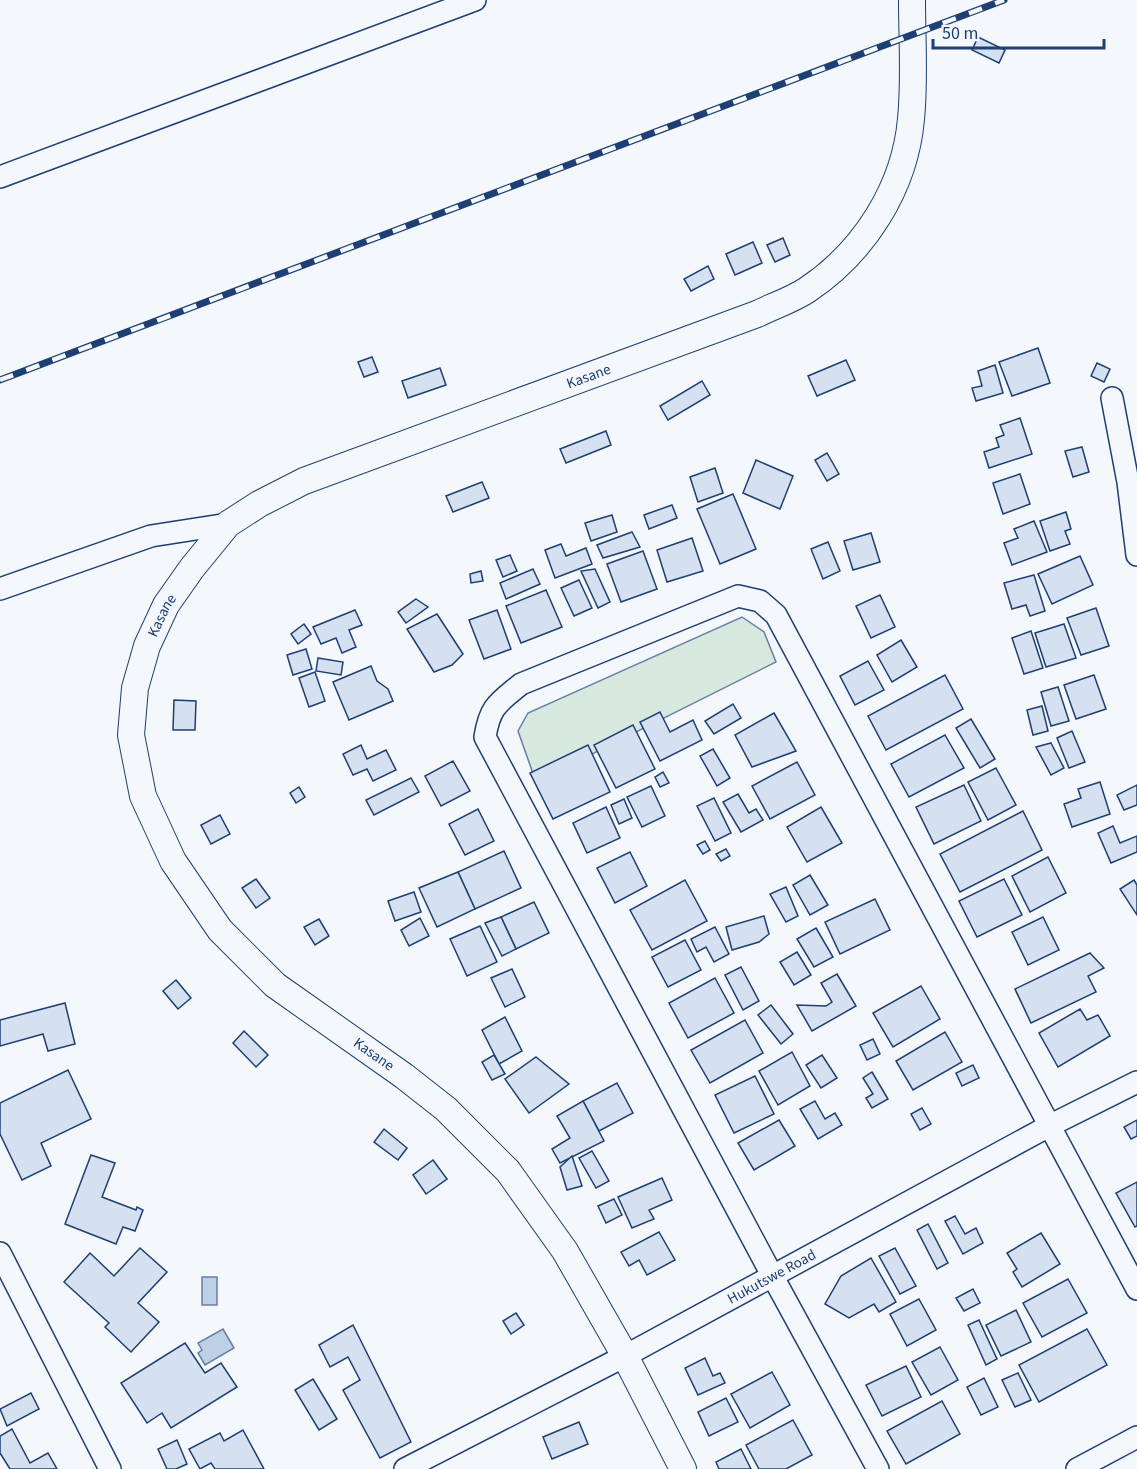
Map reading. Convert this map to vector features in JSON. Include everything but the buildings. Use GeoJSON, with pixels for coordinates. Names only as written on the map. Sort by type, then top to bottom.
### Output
{"type":"FeatureCollection","features":[{"type":"Feature","properties":{"kind":"street"},"geometry":{"type":"LineString","coordinates":[[0,177],[475,0]]}},
{"type":"Feature","properties":{"kind":"street","name":"Kasane"},"geometry":{"type":"LineString","coordinates":[[683,1469],[625,1356],[566,1251],[508,1171],[446,1109],[404,1076],[275,985],[220,930],[173,861],[143,796],[132,735],[135,688],[147,646],[166,605],[192,568],[228,524],[259,504],[304,481],[757,314],[806,291],[836,267],[860,243],[883,210],[898,178],[907,149],[912,118],[912,0]]}},
{"type":"Feature","properties":{"kind":"street"},"geometry":{"type":"LineString","coordinates":[[1112,398],[1132,480],[1137,555]]}},
{"type":"Feature","properties":{"kind":"street"},"geometry":{"type":"LineString","coordinates":[[0,589],[151,536],[228,524]]}},
{"type":"Feature","properties":{"kind":"street"},"geometry":{"type":"LineString","coordinates":[[878,1469],[485,737],[493,707],[521,684],[738,596],[760,601],[776,615],[1137,1289]]}},
{"type":"Feature","properties":{"kind":"street","name":"Hukutswe Road"},"geometry":{"type":"LineString","coordinates":[[405,1469],[625,1356],[1049,1126],[1137,1082]]}},
{"type":"Feature","properties":{"kind":"street"},"geometry":{"type":"LineString","coordinates":[[0,1254],[110,1469]]}},
{"type":"Feature","properties":{"kind":"street"},"geometry":{"type":"LineString","coordinates":[[1077,1469],[1137,1437]]}},
{"type":"Feature","properties":{"kind":"shaded area"},"geometry":{"type":"Polygon","coordinates":[[[742,617],[764,632],[776,662],[536,782],[518,731],[528,713],[742,617]]]}},
{"type":"Feature","properties":{"kind":"water"},"geometry":{"type":"Polygon","coordinates":[[[202,1277],[217,1277],[217,1305],[202,1305],[202,1277]]]}},
{"type":"Feature","properties":{"kind":"water"},"geometry":{"type":"Polygon","coordinates":[[[223,1329],[234,1348],[205,1365],[198,1353],[202,1350],[198,1343],[223,1329]]]}},
{"type":"Feature","properties":{"kind":"railway"},"geometry":{"type":"LineString","coordinates":[[0,380],[1004,0]]}}]}
